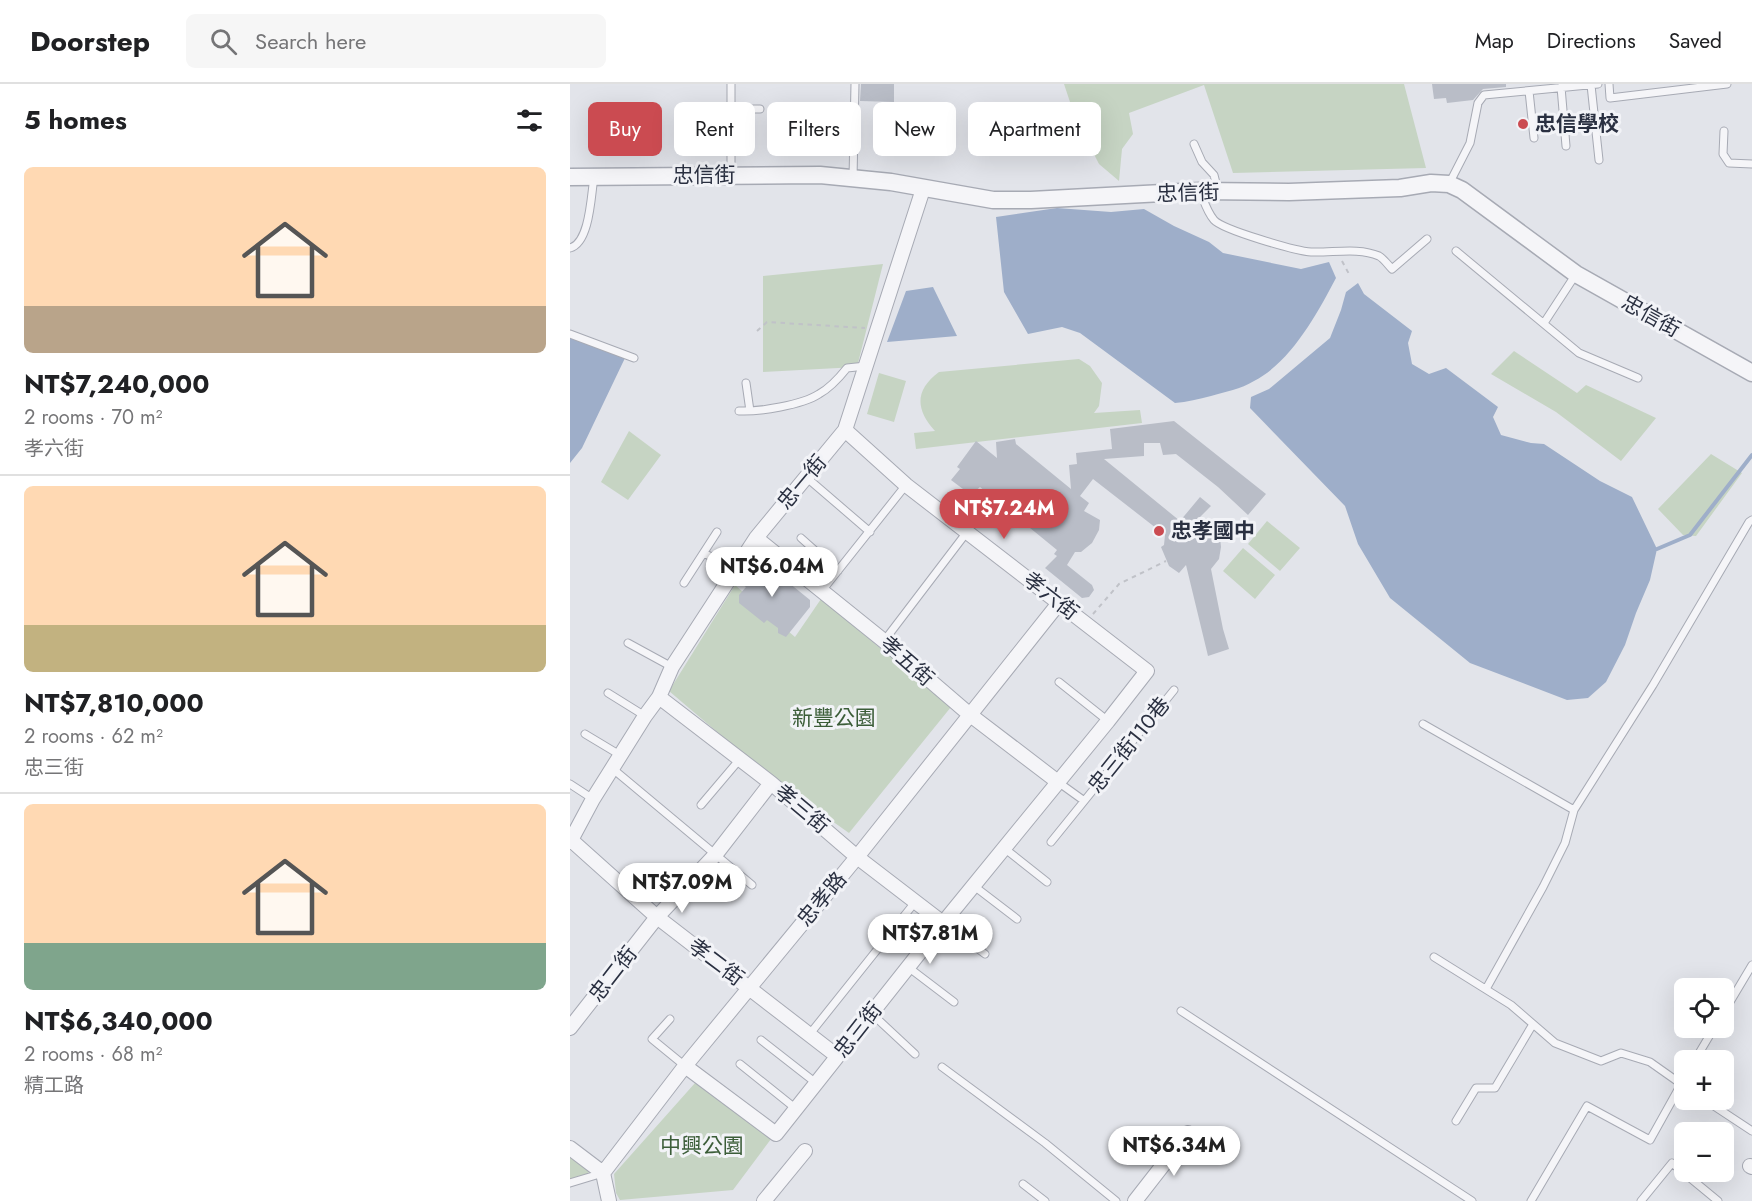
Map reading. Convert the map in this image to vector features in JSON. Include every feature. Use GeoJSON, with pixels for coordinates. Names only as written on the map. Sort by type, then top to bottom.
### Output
{"type":"FeatureCollection","features":[{"type":"Feature","properties":{"kind":"street","name":"忠信街"},"geometry":{"type":"LineString","coordinates":[[570,177],[820,175],[891,182],[993,200],[1200,191],[1289,192],[1400,188],[1431,183],[1449,184],[1462,190],[1576,274],[1752,373]]}},
{"type":"Feature","properties":{"kind":"street","name":"忠一街"},"geometry":{"type":"LineString","coordinates":[[571,841],[593,799],[659,697],[672,667],[756,538],[845,430],[923,189]]}},
{"type":"Feature","properties":{"kind":"street","name":"孝六街"},"geometry":{"type":"LineString","coordinates":[[845,430],[906,485],[1147,670]]}},
{"type":"Feature","properties":{"kind":"street","name":"孝五街"},"geometry":{"type":"LineString","coordinates":[[756,538],[884,641],[969,714],[1058,782]]}},
{"type":"Feature","properties":{"kind":"street","name":"忠孝路"},"geometry":{"type":"LineString","coordinates":[[603,1173],[685,1066],[857,857],[1059,603]]}},
{"type":"Feature","properties":{"kind":"street","name":"忠三街"},"geometry":{"type":"LineString","coordinates":[[685,1066],[776,1134],[1147,670]]}},
{"type":"Feature","properties":{"kind":"street","name":"孝三街"},"geometry":{"type":"LineString","coordinates":[[659,697],[771,783],[857,857],[943,923]]}},
{"type":"Feature","properties":{"kind":"street","name":"忠二街"},"geometry":{"type":"LineString","coordinates":[[570,1028],[657,917],[716,854],[771,783]]}},
{"type":"Feature","properties":{"kind":"street","name":"孝二街"},"geometry":{"type":"LineString","coordinates":[[571,841],[657,917],[837,1056]]}},
{"type":"Feature","properties":{"kind":"street"},"geometry":{"type":"LineString","coordinates":[[1135,1201],[1188,1133]]}},
{"type":"Feature","properties":{"kind":"street"},"geometry":{"type":"LineString","coordinates":[[570,1148],[603,1173],[609,1201]]}},
{"type":"Feature","properties":{"kind":"street"},"geometry":{"type":"LineString","coordinates":[[764,1201],[805,1151]]}},
{"type":"Feature","properties":{"kind":"lane"},"geometry":{"type":"LineString","coordinates":[[731,84],[732,102]]}},
{"type":"Feature","properties":{"kind":"lane"},"geometry":{"type":"LineString","coordinates":[[853,178],[855,84]]}},
{"type":"Feature","properties":{"kind":"lane"},"geometry":{"type":"LineString","coordinates":[[1449,184],[1470,143],[1478,103],[1485,94],[1598,84]]}},
{"type":"Feature","properties":{"kind":"lane"},"geometry":{"type":"LineString","coordinates":[[1609,84],[1610,98],[1727,84]]}},
{"type":"Feature","properties":{"kind":"lane"},"geometry":{"type":"LineString","coordinates":[[1591,85],[1599,160]]}},
{"type":"Feature","properties":{"kind":"lane"},"geometry":{"type":"LineString","coordinates":[[1561,87],[1566,146]]}},
{"type":"Feature","properties":{"kind":"lane"},"geometry":{"type":"LineString","coordinates":[[1529,91],[1534,138]]}},
{"type":"Feature","properties":{"kind":"lane"},"geometry":{"type":"LineString","coordinates":[[755,110],[760,110]]}},
{"type":"Feature","properties":{"kind":"lane"},"geometry":{"type":"LineString","coordinates":[[1724,130],[1723,154],[1729,163],[1752,164]]}},
{"type":"Feature","properties":{"kind":"lane"},"geometry":{"type":"LineString","coordinates":[[1194,144],[1202,162],[1214,175],[1219,192]]}},
{"type":"Feature","properties":{"kind":"lane"},"geometry":{"type":"LineString","coordinates":[[731,156],[731,175]]}},
{"type":"Feature","properties":{"kind":"lane"},"geometry":{"type":"LineString","coordinates":[[570,248],[580,241],[585,231],[594,176]]}},
{"type":"Feature","properties":{"kind":"lane"},"geometry":{"type":"LineString","coordinates":[[1200,191],[1215,221],[1231,231],[1309,252],[1332,250],[1345,253],[1358,250],[1381,257],[1392,269],[1427,239]]}},
{"type":"Feature","properties":{"kind":"lane"},"geometry":{"type":"LineString","coordinates":[[1456,251],[1579,353],[1638,378]]}},
{"type":"Feature","properties":{"kind":"lane"},"geometry":{"type":"LineString","coordinates":[[1544,323],[1576,274]]}},
{"type":"Feature","properties":{"kind":"lane"},"geometry":{"type":"LineString","coordinates":[[570,334],[634,358]]}},
{"type":"Feature","properties":{"kind":"lane"},"geometry":{"type":"LineString","coordinates":[[739,411],[785,405],[818,395],[838,379],[847,368],[866,366]]}},
{"type":"Feature","properties":{"kind":"lane"},"geometry":{"type":"LineString","coordinates":[[746,383],[750,411]]}},
{"type":"Feature","properties":{"kind":"lane"},"geometry":{"type":"LineString","coordinates":[[806,477],[870,532]]}},
{"type":"Feature","properties":{"kind":"lane"},"geometry":{"type":"LineString","coordinates":[[821,591],[906,485]]}},
{"type":"Feature","properties":{"kind":"lane"},"geometry":{"type":"LineString","coordinates":[[1486,989],[1560,852],[1574,810],[1653,686],[1752,520]]}},
{"type":"Feature","properties":{"kind":"lane"},"geometry":{"type":"LineString","coordinates":[[684,583],[717,532]]}},
{"type":"Feature","properties":{"kind":"lane"},"geometry":{"type":"LineString","coordinates":[[884,641],[967,532]]}},
{"type":"Feature","properties":{"kind":"lane"},"geometry":{"type":"LineString","coordinates":[[801,538],[838,571]]}},
{"type":"Feature","properties":{"kind":"lane"},"geometry":{"type":"LineString","coordinates":[[704,553],[735,570]]}},
{"type":"Feature","properties":{"kind":"lane"},"geometry":{"type":"LineString","coordinates":[[628,643],[672,667]]}},
{"type":"Feature","properties":{"kind":"lane"},"geometry":{"type":"LineString","coordinates":[[1059,682],[1108,721]]}},
{"type":"Feature","properties":{"kind":"lane","name":"忠三街110巷"},"geometry":{"type":"LineString","coordinates":[[1051,842],[1174,690]]}},
{"type":"Feature","properties":{"kind":"lane"},"geometry":{"type":"LineString","coordinates":[[608,693],[645,716]]}},
{"type":"Feature","properties":{"kind":"lane"},"geometry":{"type":"LineString","coordinates":[[1424,724],[1574,810]]}},
{"type":"Feature","properties":{"kind":"lane"},"geometry":{"type":"LineString","coordinates":[[585,734],[620,755]]}},
{"type":"Feature","properties":{"kind":"lane"},"geometry":{"type":"LineString","coordinates":[[700,805],[740,759]]}},
{"type":"Feature","properties":{"kind":"lane"},"geometry":{"type":"LineString","coordinates":[[613,769],[752,885]]}},
{"type":"Feature","properties":{"kind":"lane","name":"忠三街110巷"},"geometry":{"type":"LineString","coordinates":[[1058,782],[1083,800]]}},
{"type":"Feature","properties":{"kind":"lane"},"geometry":{"type":"LineString","coordinates":[[570,784],[593,799]]}},
{"type":"Feature","properties":{"kind":"lane"},"geometry":{"type":"LineString","coordinates":[[1004,848],[1047,882]]}},
{"type":"Feature","properties":{"kind":"lane"},"geometry":{"type":"LineString","coordinates":[[974,886],[1017,919]]}},
{"type":"Feature","properties":{"kind":"lane"},"geometry":{"type":"LineString","coordinates":[[809,1035],[916,901]]}},
{"type":"Feature","properties":{"kind":"lane"},"geometry":{"type":"LineString","coordinates":[[943,923],[985,954]]}},
{"type":"Feature","properties":{"kind":"lane"},"geometry":{"type":"LineString","coordinates":[[1434,957],[1512,1005],[1555,1043],[1601,1061],[1621,1053],[1650,1062],[1674,1077]]}},
{"type":"Feature","properties":{"kind":"lane"},"geometry":{"type":"LineString","coordinates":[[1734,995],[1752,965]]}},
{"type":"Feature","properties":{"kind":"lane"},"geometry":{"type":"LineString","coordinates":[[908,967],[954,1002]]}},
{"type":"Feature","properties":{"kind":"lane"},"geometry":{"type":"LineString","coordinates":[[1181,1011],[1472,1201]]}},
{"type":"Feature","properties":{"kind":"lane"},"geometry":{"type":"LineString","coordinates":[[871,1013],[915,1054]]}},
{"type":"Feature","properties":{"kind":"lane"},"geometry":{"type":"LineString","coordinates":[[670,1019],[652,1039],[685,1066]]}},
{"type":"Feature","properties":{"kind":"lane"},"geometry":{"type":"LineString","coordinates":[[1456,1121],[1476,1088],[1495,1088],[1533,1024]]}},
{"type":"Feature","properties":{"kind":"lane"},"geometry":{"type":"LineString","coordinates":[[761,1040],[816,1083]]}},
{"type":"Feature","properties":{"kind":"lane"},"geometry":{"type":"LineString","coordinates":[[740,1064],[795,1108]]}},
{"type":"Feature","properties":{"kind":"lane"},"geometry":{"type":"LineString","coordinates":[[942,1067],[1045,1143],[1116,1201]]}},
{"type":"Feature","properties":{"kind":"lane"},"geometry":{"type":"LineString","coordinates":[[1531,1201],[1587,1106],[1650,1140],[1674,1100]]}},
{"type":"Feature","properties":{"kind":"lane"},"geometry":{"type":"LineString","coordinates":[[1720,1110],[1752,1131]]}},
{"type":"Feature","properties":{"kind":"lane"},"geometry":{"type":"LineString","coordinates":[[1641,1201],[1672,1163],[1718,1201]]}},
{"type":"Feature","properties":{"kind":"lane"},"geometry":{"type":"LineString","coordinates":[[570,1183],[603,1173]]}},
{"type":"Feature","properties":{"kind":"lane"},"geometry":{"type":"LineString","coordinates":[[1023,1184],[1045,1201]]}},
{"type":"Feature","properties":{"kind":"path"},"geometry":{"type":"LineString","coordinates":[[757,331],[767,322],[878,329]]}},
{"type":"Feature","properties":{"kind":"path"},"geometry":{"type":"LineString","coordinates":[[1085,623],[1119,584],[1166,561]]}},
{"type":"Feature","properties":{"kind":"green space"},"geometry":{"type":"Polygon","coordinates":[[[1064,84],[1404,84],[1426,168],[1233,173],[1204,85],[1129,113],[1133,134],[1122,149],[1119,181],[1099,164],[1095,156],[1101,156],[1101,102],[1070,102],[1064,84]]]}},
{"type":"Feature","properties":{"kind":"green space"},"geometry":{"type":"Polygon","coordinates":[[[883,264],[857,367],[763,372],[763,276],[883,264]]]}},
{"type":"Feature","properties":{"kind":"green space"},"geometry":{"type":"Polygon","coordinates":[[[1514,351],[1577,393],[1586,385],[1656,418],[1621,461],[1556,412],[1491,374],[1514,351]]]}},
{"type":"Feature","properties":{"kind":"green space"},"geometry":{"type":"Polygon","coordinates":[[[1079,359],[1090,366],[1102,383],[1099,406],[1094,413],[1140,410],[1142,423],[916,449],[914,433],[935,431],[924,415],[920,400],[925,386],[939,372],[1079,359]]]}},
{"type":"Feature","properties":{"kind":"green space"},"geometry":{"type":"Polygon","coordinates":[[[879,373],[906,381],[894,422],[867,414],[879,373]]]}},
{"type":"Feature","properties":{"kind":"green space"},"geometry":{"type":"Polygon","coordinates":[[[629,431],[661,455],[628,500],[601,482],[629,431]]]}},
{"type":"Feature","properties":{"kind":"green space"},"geometry":{"type":"Polygon","coordinates":[[[1711,454],[1742,473],[1696,536],[1683,535],[1658,509],[1711,454]]]}},
{"type":"Feature","properties":{"kind":"green space"},"geometry":{"type":"Polygon","coordinates":[[[1267,521],[1300,548],[1280,571],[1248,544],[1267,521]]]}},
{"type":"Feature","properties":{"kind":"green space"},"geometry":{"type":"Polygon","coordinates":[[[1243,548],[1275,575],[1255,599],[1223,571],[1243,548]]]}},
{"type":"Feature","properties":{"kind":"green space","name":"新豐公園"},"geometry":{"type":"Polygon","coordinates":[[[735,585],[795,637],[821,599],[951,707],[849,833],[770,777],[669,691],[735,585]]]}},
{"type":"Feature","properties":{"kind":"green space","name":"中興公園"},"geometry":{"type":"Polygon","coordinates":[[[695,1083],[771,1139],[733,1190],[620,1200],[616,1193],[614,1174],[695,1083]]]}},
{"type":"Feature","properties":{"kind":"green space"},"geometry":{"type":"Polygon","coordinates":[[[570,1155],[589,1170],[588,1174],[570,1179],[570,1155]]]}},
{"type":"Feature","properties":{"kind":"water"},"geometry":{"type":"Polygon","coordinates":[[[1057,208],[1111,212],[1144,209],[1209,242],[1223,253],[1301,269],[1329,262],[1336,278],[1302,336],[1280,362],[1267,373],[1238,388],[1175,403],[1080,333],[1062,327],[1028,334],[1004,292],[996,217],[1057,208]]]}},
{"type":"Feature","properties":{"kind":"water"},"geometry":{"type":"Polygon","coordinates":[[[1358,283],[1364,294],[1412,331],[1408,343],[1412,364],[1429,374],[1446,368],[1498,407],[1493,417],[1501,435],[1544,444],[1600,481],[1632,497],[1657,549],[1650,580],[1625,645],[1606,682],[1588,698],[1567,700],[1470,663],[1390,598],[1358,544],[1345,506],[1250,408],[1251,397],[1269,389],[1330,338],[1346,292],[1358,283]]]}},
{"type":"Feature","properties":{"kind":"water"},"geometry":{"type":"Polygon","coordinates":[[[933,287],[957,336],[887,342],[906,291],[933,287]]]}},
{"type":"Feature","properties":{"kind":"water"},"geometry":{"type":"Polygon","coordinates":[[[570,338],[625,358],[582,448],[570,463],[570,338]]]}},
{"type":"Feature","properties":{"kind":"building"},"geometry":{"type":"Polygon","coordinates":[[[861,84],[894,84],[894,102],[860,101],[861,84]]]}},
{"type":"Feature","properties":{"kind":"building"},"geometry":{"type":"Polygon","coordinates":[[[1432,84],[1506,84],[1506,87],[1483,89],[1473,100],[1447,103],[1446,98],[1434,99],[1432,84]]]}},
{"type":"Feature","properties":{"kind":"building"},"geometry":{"type":"Polygon","coordinates":[[[1174,421],[1266,494],[1248,515],[1218,487],[1176,454],[1163,455],[1160,443],[1144,443],[1144,456],[1104,459],[1180,521],[1200,497],[1211,506],[1200,517],[1216,529],[1220,537],[1219,559],[1211,569],[1229,649],[1208,656],[1186,565],[1179,573],[1169,566],[1161,547],[1164,545],[1165,535],[1093,479],[1080,496],[1089,503],[1084,511],[1100,520],[1099,530],[1092,543],[1081,552],[1075,552],[1067,565],[1092,585],[1094,590],[1089,597],[1082,598],[1045,568],[1057,556],[1054,554],[1057,550],[980,487],[971,495],[951,480],[960,469],[957,467],[976,441],[997,458],[996,442],[1015,439],[1016,444],[1071,489],[1069,465],[1077,464],[1076,453],[1112,449],[1110,429],[1174,421]]]}},
{"type":"Feature","properties":{"kind":"building"},"geometry":{"type":"Polygon","coordinates":[[[757,557],[810,600],[810,607],[786,637],[778,633],[778,628],[767,620],[764,623],[739,603],[739,595],[746,587],[739,580],[757,557]]]}},
{"type":"Feature","properties":{"kind":"waterway"},"geometry":{"type":"LineString","coordinates":[[1657,549],[1690,535],[1752,455]]}},
{"type":"Feature","properties":{"kind":"place","name":"忠信學校"},"geometry":{"type":"Point","coordinates":[1523,124]}},
{"type":"Feature","properties":{"kind":"place","name":"忠孝國中"},"geometry":{"type":"Point","coordinates":[1159,531]}}]}
